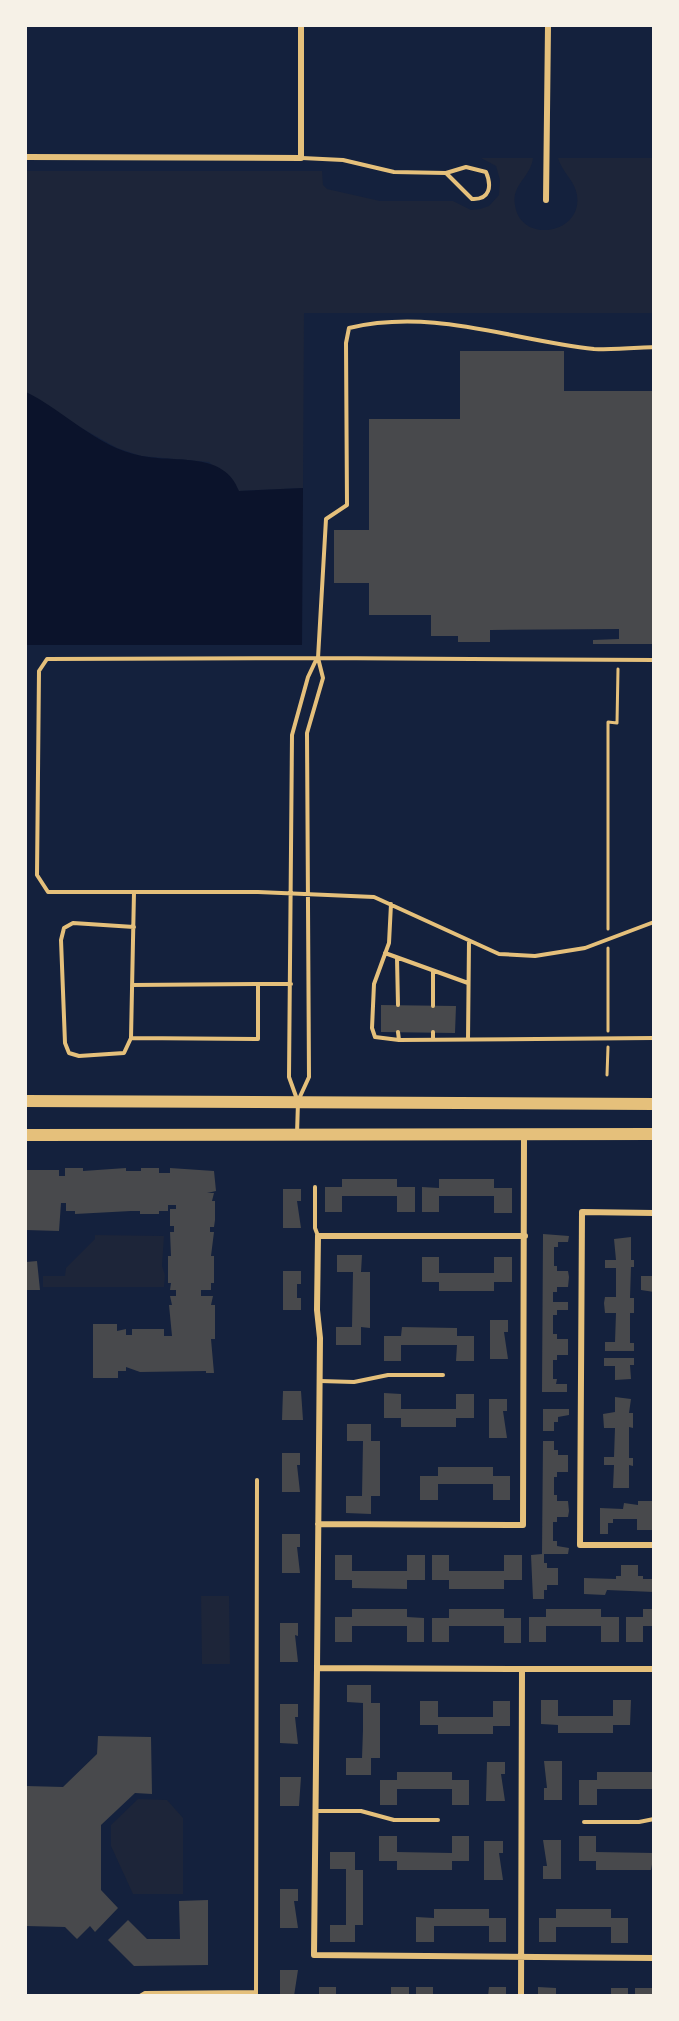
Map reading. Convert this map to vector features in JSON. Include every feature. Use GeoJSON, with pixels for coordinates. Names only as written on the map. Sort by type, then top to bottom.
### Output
{"type":"FeatureCollection","features":[{"type":"Feature","properties":{"kind":"main road"},"geometry":{"type":"LineString","coordinates":[[26,1101],[654,1104]]}},
{"type":"Feature","properties":{"kind":"main road"},"geometry":{"type":"LineString","coordinates":[[26,1135],[654,1134]]}},
{"type":"Feature","properties":{"kind":"street"},"geometry":{"type":"LineString","coordinates":[[26,157],[301,158],[301,26]]}},
{"type":"Feature","properties":{"kind":"street"},"geometry":{"type":"LineString","coordinates":[[546,200],[548,26]]}},
{"type":"Feature","properties":{"kind":"street"},"geometry":{"type":"LineString","coordinates":[[318,1524],[523,1525],[524,1136]]}},
{"type":"Feature","properties":{"kind":"street"},"geometry":{"type":"LineString","coordinates":[[654,1213],[582,1212],[580,1545],[654,1545]]}},
{"type":"Feature","properties":{"kind":"street"},"geometry":{"type":"LineString","coordinates":[[525,1236],[318,1236],[316,1310],[319,1381],[314,1955],[654,1958]]}},
{"type":"Feature","properties":{"kind":"street"},"geometry":{"type":"LineString","coordinates":[[317,1668],[654,1669]]}},
{"type":"Feature","properties":{"kind":"street"},"geometry":{"type":"LineString","coordinates":[[521,1995],[522,1669]]}},
{"type":"Feature","properties":{"kind":"lane"},"geometry":{"type":"LineString","coordinates":[[301,158],[343,160],[394,172],[446,173],[466,167],[479,168],[486,172],[490,187],[487,195],[480,199],[472,199],[446,173]]}},
{"type":"Feature","properties":{"kind":"lane"},"geometry":{"type":"LineString","coordinates":[[298,1102],[309,1077],[307,733],[323,678],[318,658],[326,519],[347,505],[346,343],[349,328],[378,321],[470,326],[594,349],[654,348]]}},
{"type":"Feature","properties":{"kind":"lane"},"geometry":{"type":"LineString","coordinates":[[297,1136],[298,1102],[289,1077],[292,735],[308,677],[318,658]]}},
{"type":"Feature","properties":{"kind":"lane"},"geometry":{"type":"LineString","coordinates":[[654,660],[47,659],[39,671],[37,875],[48,892],[291,893],[374,897],[499,954],[535,956],[585,948],[654,922]]}},
{"type":"Feature","properties":{"kind":"lane"},"geometry":{"type":"LineString","coordinates":[[134,892],[134,927],[131,1038],[124,1053],[79,1056],[69,1053],[65,1043],[61,940],[64,928],[73,923],[134,927]]}},
{"type":"Feature","properties":{"kind":"lane"},"geometry":{"type":"LineString","coordinates":[[392,904],[389,943],[374,984],[372,1028],[375,1037],[399,1040],[654,1038]]}},
{"type":"Feature","properties":{"kind":"lane"},"geometry":{"type":"LineString","coordinates":[[468,1040],[469,941]]}},
{"type":"Feature","properties":{"kind":"lane"},"geometry":{"type":"LineString","coordinates":[[385,953],[468,983]]}},
{"type":"Feature","properties":{"kind":"lane"},"geometry":{"type":"LineString","coordinates":[[397,957],[398,1005]]}},
{"type":"Feature","properties":{"kind":"lane"},"geometry":{"type":"LineString","coordinates":[[433,971],[433,1006]]}},
{"type":"Feature","properties":{"kind":"lane"},"geometry":{"type":"LineString","coordinates":[[131,1038],[258,1039],[258,984]]}},
{"type":"Feature","properties":{"kind":"lane"},"geometry":{"type":"LineString","coordinates":[[132,985],[291,984]]}},
{"type":"Feature","properties":{"kind":"lane"},"geometry":{"type":"LineString","coordinates":[[398,1032],[399,1040]]}},
{"type":"Feature","properties":{"kind":"lane"},"geometry":{"type":"LineString","coordinates":[[433,1032],[433,1040]]}},
{"type":"Feature","properties":{"kind":"lane"},"geometry":{"type":"LineString","coordinates":[[315,1188],[315,1228],[318,1236]]}},
{"type":"Feature","properties":{"kind":"lane"},"geometry":{"type":"LineString","coordinates":[[319,1381],[354,1382],[388,1375],[443,1374]]}},
{"type":"Feature","properties":{"kind":"lane"},"geometry":{"type":"LineString","coordinates":[[140,1995],[145,1993],[256,1994],[257,1480]]}},
{"type":"Feature","properties":{"kind":"lane"},"geometry":{"type":"LineString","coordinates":[[316,1811],[361,1810],[394,1820],[438,1820]]}},
{"type":"Feature","properties":{"kind":"lane"},"geometry":{"type":"LineString","coordinates":[[585,1822],[639,1822],[654,1819]]}},
{"type":"Feature","properties":{"kind":"path"},"geometry":{"type":"LineString","coordinates":[[607,1075],[608,722],[617,723],[618,660]]}},
{"type":"Feature","properties":{"kind":"shaded area"},"geometry":{"type":"Polygon","coordinates":[[[481,158],[533,158],[529,171],[518,186],[515,205],[519,217],[528,226],[538,230],[550,230],[571,219],[576,209],[576,190],[558,158],[653,158],[653,313],[304,313],[303,488],[239,491],[209,462],[141,456],[117,448],[67,420],[26,392],[26,171],[322,171],[323,185],[327,189],[380,201],[453,201],[471,210],[489,206],[499,195],[500,180],[496,166],[481,158]]]}},
{"type":"Feature","properties":{"kind":"shaded area"},"geometry":{"type":"Polygon","coordinates":[[[26,392],[95,437],[125,451],[142,456],[211,464],[232,478],[239,491],[303,488],[302,645],[26,645],[26,392]]]}},
{"type":"Feature","properties":{"kind":"shaded area"},"geometry":{"type":"Polygon","coordinates":[[[95,1235],[164,1236],[162,1266],[165,1275],[164,1287],[43,1287],[43,1276],[65,1276],[66,1268],[95,1239],[95,1235]]]}},
{"type":"Feature","properties":{"kind":"shaded area"},"geometry":{"type":"Polygon","coordinates":[[[201,1596],[229,1596],[230,1664],[202,1664],[201,1596]]]}},
{"type":"Feature","properties":{"kind":"shaded area"},"geometry":{"type":"Polygon","coordinates":[[[138,1799],[167,1800],[183,1818],[183,1894],[133,1894],[111,1846],[111,1825],[138,1799]]]}},
{"type":"Feature","properties":{"kind":"building"},"geometry":{"type":"Polygon","coordinates":[[[460,351],[564,351],[564,391],[654,391],[652,644],[593,644],[593,640],[619,639],[619,629],[490,630],[490,642],[458,642],[458,636],[431,636],[431,615],[369,615],[369,583],[334,583],[334,530],[369,530],[369,419],[460,419],[460,351]]]}},
{"type":"Feature","properties":{"kind":"building"},"geometry":{"type":"Polygon","coordinates":[[[381,1005],[456,1006],[455,1033],[381,1032],[381,1005]]]}},
{"type":"Feature","properties":{"kind":"building"},"geometry":{"type":"Polygon","coordinates":[[[65,1168],[83,1168],[83,1171],[126,1168],[126,1171],[141,1171],[141,1168],[159,1168],[159,1173],[170,1173],[170,1168],[214,1171],[216,1191],[207,1193],[214,1193],[212,1201],[215,1201],[214,1227],[210,1227],[210,1232],[214,1232],[211,1256],[214,1256],[214,1283],[211,1283],[211,1290],[201,1290],[201,1296],[213,1296],[211,1305],[215,1305],[215,1339],[211,1339],[214,1373],[206,1373],[206,1371],[140,1372],[126,1367],[126,1371],[118,1371],[118,1378],[93,1378],[93,1324],[117,1324],[117,1331],[126,1329],[126,1335],[132,1335],[132,1329],[164,1329],[164,1336],[172,1336],[169,1305],[172,1305],[170,1296],[176,1296],[176,1290],[170,1290],[171,1283],[168,1283],[168,1256],[171,1256],[170,1232],[174,1232],[174,1226],[170,1226],[170,1209],[176,1209],[176,1205],[168,1205],[168,1211],[159,1211],[159,1214],[140,1214],[140,1211],[131,1211],[75,1214],[75,1211],[66,1211],[66,1203],[61,1203],[59,1231],[26,1230],[26,1170],[59,1170],[59,1176],[65,1176],[65,1168]]]}},
{"type":"Feature","properties":{"kind":"building"},"geometry":{"type":"Polygon","coordinates":[[[342,1179],[397,1179],[397,1187],[415,1187],[415,1212],[397,1212],[397,1196],[342,1196],[342,1212],[325,1212],[325,1187],[342,1187],[342,1179]]]}},
{"type":"Feature","properties":{"kind":"building"},"geometry":{"type":"Polygon","coordinates":[[[439,1179],[494,1179],[494,1188],[512,1188],[512,1213],[494,1213],[494,1196],[439,1196],[439,1212],[422,1212],[422,1187],[439,1188],[439,1179]]]}},
{"type":"Feature","properties":{"kind":"building"},"geometry":{"type":"Polygon","coordinates":[[[283,1189],[301,1189],[301,1201],[297,1201],[301,1228],[283,1228],[283,1189]]]}},
{"type":"Feature","properties":{"kind":"building"},"geometry":{"type":"Polygon","coordinates":[[[543,1234],[569,1236],[568,1242],[558,1242],[558,1247],[554,1247],[554,1266],[557,1266],[557,1271],[568,1271],[568,1287],[557,1287],[557,1292],[553,1292],[553,1302],[568,1302],[568,1310],[557,1310],[557,1315],[553,1315],[553,1334],[557,1334],[557,1339],[568,1339],[568,1355],[557,1355],[557,1360],[553,1360],[553,1379],[557,1379],[556,1384],[567,1384],[567,1392],[542,1392],[543,1234]]]}},
{"type":"Feature","properties":{"kind":"building"},"geometry":{"type":"Polygon","coordinates":[[[631,1237],[631,1260],[634,1260],[634,1267],[631,1267],[630,1298],[634,1298],[634,1313],[630,1313],[630,1343],[634,1343],[634,1351],[605,1351],[605,1342],[615,1342],[616,1313],[605,1313],[604,1303],[605,1297],[616,1297],[616,1268],[605,1268],[605,1260],[616,1260],[614,1239],[631,1237]]]}},
{"type":"Feature","properties":{"kind":"building"},"geometry":{"type":"Polygon","coordinates":[[[337,1255],[362,1255],[361,1272],[370,1272],[370,1328],[361,1327],[361,1345],[336,1345],[336,1327],[352,1327],[353,1272],[337,1272],[337,1255]]]}},
{"type":"Feature","properties":{"kind":"building"},"geometry":{"type":"Polygon","coordinates":[[[422,1257],[439,1257],[439,1273],[494,1273],[494,1257],[512,1257],[512,1282],[494,1282],[494,1291],[439,1291],[439,1282],[422,1282],[422,1257]]]}},
{"type":"Feature","properties":{"kind":"building"},"geometry":{"type":"Polygon","coordinates":[[[37,1261],[40,1290],[26,1290],[26,1262],[37,1261]]]}},
{"type":"Feature","properties":{"kind":"building"},"geometry":{"type":"Polygon","coordinates":[[[283,1271],[301,1271],[301,1284],[297,1284],[297,1298],[301,1298],[301,1310],[283,1310],[283,1271]]]}},
{"type":"Feature","properties":{"kind":"building"},"geometry":{"type":"Polygon","coordinates":[[[641,1276],[654,1276],[654,1292],[641,1290],[641,1276]]]}},
{"type":"Feature","properties":{"kind":"building"},"geometry":{"type":"Polygon","coordinates":[[[490,1320],[508,1320],[508,1332],[504,1332],[508,1359],[490,1359],[490,1320]]]}},
{"type":"Feature","properties":{"kind":"building"},"geometry":{"type":"Polygon","coordinates":[[[402,1327],[457,1328],[457,1336],[474,1336],[474,1361],[456,1361],[457,1345],[401,1345],[401,1361],[384,1361],[384,1336],[401,1336],[402,1327]]]}},
{"type":"Feature","properties":{"kind":"building"},"geometry":{"type":"Polygon","coordinates":[[[604,1358],[634,1358],[634,1365],[630,1365],[631,1379],[615,1380],[615,1366],[604,1366],[604,1358]]]}},
{"type":"Feature","properties":{"kind":"building"},"geometry":{"type":"Polygon","coordinates":[[[283,1391],[301,1391],[303,1420],[282,1420],[283,1391]]]}},
{"type":"Feature","properties":{"kind":"building"},"geometry":{"type":"Polygon","coordinates":[[[384,1393],[401,1394],[401,1409],[456,1409],[456,1394],[474,1394],[474,1418],[456,1418],[456,1427],[401,1427],[401,1418],[384,1418],[384,1393]]]}},
{"type":"Feature","properties":{"kind":"building"},"geometry":{"type":"Polygon","coordinates":[[[615,1397],[631,1399],[629,1413],[633,1413],[633,1428],[629,1427],[629,1458],[633,1458],[633,1466],[629,1465],[629,1488],[613,1488],[614,1465],[604,1465],[604,1457],[614,1457],[615,1428],[604,1428],[603,1414],[615,1412],[615,1397]]]}},
{"type":"Feature","properties":{"kind":"building"},"geometry":{"type":"Polygon","coordinates":[[[489,1399],[507,1399],[507,1411],[503,1411],[507,1438],[489,1438],[489,1399]]]}},
{"type":"Feature","properties":{"kind":"building"},"geometry":{"type":"Polygon","coordinates":[[[543,1409],[569,1409],[569,1415],[558,1417],[558,1422],[554,1422],[554,1431],[543,1431],[543,1409]]]}},
{"type":"Feature","properties":{"kind":"building"},"geometry":{"type":"Polygon","coordinates":[[[347,1424],[371,1424],[371,1441],[380,1441],[380,1496],[371,1496],[371,1514],[346,1513],[346,1496],[362,1496],[363,1441],[347,1441],[347,1424]]]}},
{"type":"Feature","properties":{"kind":"building"},"geometry":{"type":"Polygon","coordinates":[[[543,1441],[554,1441],[554,1450],[558,1450],[558,1455],[568,1455],[568,1472],[557,1472],[557,1477],[554,1477],[554,1495],[557,1495],[557,1501],[568,1501],[568,1517],[557,1517],[557,1522],[553,1522],[553,1541],[557,1541],[557,1546],[569,1548],[568,1554],[544,1554],[544,1563],[547,1563],[547,1568],[558,1568],[558,1585],[547,1585],[547,1590],[544,1590],[544,1599],[533,1599],[531,1555],[542,1554],[543,1441]]]}},
{"type":"Feature","properties":{"kind":"building"},"geometry":{"type":"Polygon","coordinates":[[[282,1453],[300,1453],[300,1465],[297,1465],[300,1492],[282,1492],[282,1453]]]}},
{"type":"Feature","properties":{"kind":"building"},"geometry":{"type":"Polygon","coordinates":[[[438,1467],[493,1467],[493,1476],[510,1476],[510,1500],[493,1500],[493,1484],[438,1484],[438,1500],[420,1500],[420,1476],[438,1476],[438,1467]]]}},
{"type":"Feature","properties":{"kind":"building"},"geometry":{"type":"Polygon","coordinates":[[[638,1501],[653,1501],[653,1530],[637,1530],[637,1519],[613,1519],[613,1523],[608,1523],[608,1534],[600,1534],[600,1508],[623,1509],[624,1503],[638,1505],[638,1501]]]}},
{"type":"Feature","properties":{"kind":"building"},"geometry":{"type":"Polygon","coordinates":[[[282,1534],[300,1534],[300,1547],[297,1547],[300,1573],[282,1573],[282,1534]]]}},
{"type":"Feature","properties":{"kind":"building"},"geometry":{"type":"Polygon","coordinates":[[[335,1555],[352,1555],[352,1571],[407,1571],[407,1555],[425,1555],[425,1580],[407,1580],[407,1589],[352,1588],[352,1580],[335,1580],[335,1555]]]}},
{"type":"Feature","properties":{"kind":"building"},"geometry":{"type":"Polygon","coordinates":[[[432,1555],[449,1555],[449,1571],[504,1571],[504,1555],[522,1555],[522,1580],[504,1580],[504,1589],[449,1589],[449,1580],[432,1580],[432,1555]]]}},
{"type":"Feature","properties":{"kind":"building"},"geometry":{"type":"Polygon","coordinates":[[[621,1565],[638,1565],[638,1576],[643,1576],[643,1579],[654,1579],[654,1592],[607,1590],[605,1595],[584,1594],[584,1578],[616,1579],[616,1576],[621,1576],[621,1565]]]}},
{"type":"Feature","properties":{"kind":"building"},"geometry":{"type":"Polygon","coordinates":[[[352,1609],[407,1609],[407,1617],[424,1618],[424,1642],[407,1642],[407,1626],[352,1626],[352,1642],[335,1642],[335,1617],[352,1617],[352,1609]]]}},
{"type":"Feature","properties":{"kind":"building"},"geometry":{"type":"Polygon","coordinates":[[[449,1609],[504,1609],[504,1618],[521,1618],[521,1643],[504,1643],[504,1626],[449,1626],[449,1642],[432,1642],[432,1618],[449,1618],[449,1609]]]}},
{"type":"Feature","properties":{"kind":"building"},"geometry":{"type":"Polygon","coordinates":[[[546,1609],[601,1609],[601,1617],[619,1617],[619,1642],[601,1642],[601,1626],[546,1626],[546,1642],[529,1642],[529,1617],[546,1617],[546,1609]]]}},
{"type":"Feature","properties":{"kind":"building"},"geometry":{"type":"Polygon","coordinates":[[[643,1609],[654,1609],[654,1626],[643,1626],[643,1642],[626,1642],[626,1617],[643,1617],[643,1609]]]}},
{"type":"Feature","properties":{"kind":"building"},"geometry":{"type":"Polygon","coordinates":[[[280,1623],[298,1623],[298,1636],[295,1635],[298,1662],[280,1662],[280,1623]]]}},
{"type":"Feature","properties":{"kind":"building"},"geometry":{"type":"Polygon","coordinates":[[[347,1685],[371,1685],[371,1703],[380,1703],[380,1758],[371,1758],[371,1775],[346,1775],[346,1758],[362,1758],[363,1730],[363,1703],[347,1702],[347,1685]]]}},
{"type":"Feature","properties":{"kind":"building"},"geometry":{"type":"Polygon","coordinates":[[[541,1700],[558,1700],[558,1716],[613,1716],[613,1700],[631,1700],[630,1725],[613,1725],[613,1733],[558,1733],[558,1725],[541,1724],[541,1700]]]}},
{"type":"Feature","properties":{"kind":"building"},"geometry":{"type":"Polygon","coordinates":[[[420,1701],[438,1701],[438,1717],[493,1717],[493,1701],[510,1701],[510,1726],[493,1726],[493,1734],[438,1734],[438,1725],[420,1725],[420,1701]]]}},
{"type":"Feature","properties":{"kind":"building"},"geometry":{"type":"Polygon","coordinates":[[[280,1704],[298,1704],[298,1717],[295,1717],[298,1744],[280,1743],[280,1704]]]}},
{"type":"Feature","properties":{"kind":"building"},"geometry":{"type":"Polygon","coordinates":[[[98,1736],[151,1737],[152,1794],[135,1793],[101,1825],[101,1890],[118,1908],[95,1932],[90,1926],[77,1939],[65,1927],[26,1926],[26,1786],[63,1787],[97,1754],[98,1736]]]}},
{"type":"Feature","properties":{"kind":"building"},"geometry":{"type":"Polygon","coordinates":[[[544,1761],[562,1761],[562,1800],[544,1800],[544,1788],[547,1788],[544,1761]]]}},
{"type":"Feature","properties":{"kind":"building"},"geometry":{"type":"Polygon","coordinates":[[[487,1762],[505,1762],[505,1774],[501,1774],[505,1801],[486,1801],[487,1762]]]}},
{"type":"Feature","properties":{"kind":"building"},"geometry":{"type":"Polygon","coordinates":[[[397,1772],[452,1772],[452,1780],[469,1780],[469,1805],[452,1805],[452,1789],[397,1789],[397,1805],[380,1805],[380,1780],[397,1780],[397,1772]]]}},
{"type":"Feature","properties":{"kind":"building"},"geometry":{"type":"Polygon","coordinates":[[[597,1772],[652,1772],[654,1789],[597,1789],[597,1805],[579,1805],[579,1780],[597,1780],[597,1772]]]}},
{"type":"Feature","properties":{"kind":"building"},"geometry":{"type":"Polygon","coordinates":[[[280,1777],[301,1777],[299,1806],[280,1806],[280,1777]]]}},
{"type":"Feature","properties":{"kind":"building"},"geometry":{"type":"Polygon","coordinates":[[[379,1836],[397,1836],[397,1852],[452,1853],[452,1836],[469,1836],[469,1861],[452,1861],[452,1870],[397,1870],[397,1861],[379,1861],[379,1836]]]}},
{"type":"Feature","properties":{"kind":"building"},"geometry":{"type":"Polygon","coordinates":[[[579,1836],[596,1836],[596,1852],[654,1853],[651,1870],[596,1870],[596,1861],[579,1861],[579,1836]]]}},
{"type":"Feature","properties":{"kind":"building"},"geometry":{"type":"Polygon","coordinates":[[[543,1840],[561,1840],[561,1879],[543,1879],[543,1866],[547,1866],[543,1840]]]}},
{"type":"Feature","properties":{"kind":"building"},"geometry":{"type":"Polygon","coordinates":[[[484,1841],[503,1841],[503,1853],[499,1853],[503,1880],[484,1880],[484,1841]]]}},
{"type":"Feature","properties":{"kind":"building"},"geometry":{"type":"Polygon","coordinates":[[[330,1852],[355,1852],[355,1870],[363,1870],[363,1925],[355,1925],[355,1942],[330,1942],[330,1925],[346,1925],[346,1869],[330,1869],[330,1852]]]}},
{"type":"Feature","properties":{"kind":"building"},"geometry":{"type":"Polygon","coordinates":[[[280,1889],[298,1889],[298,1901],[294,1901],[298,1928],[280,1928],[280,1889]]]}},
{"type":"Feature","properties":{"kind":"building"},"geometry":{"type":"Polygon","coordinates":[[[208,1900],[208,1965],[134,1966],[108,1940],[128,1920],[147,1939],[180,1939],[179,1901],[208,1900]]]}},
{"type":"Feature","properties":{"kind":"building"},"geometry":{"type":"Polygon","coordinates":[[[434,1909],[489,1909],[489,1918],[506,1918],[506,1942],[489,1942],[489,1926],[434,1926],[434,1942],[416,1942],[416,1917],[434,1918],[434,1909]]]}},
{"type":"Feature","properties":{"kind":"building"},"geometry":{"type":"Polygon","coordinates":[[[556,1909],[611,1909],[611,1918],[628,1918],[628,1943],[611,1943],[611,1927],[556,1927],[556,1942],[539,1942],[539,1918],[556,1918],[556,1909]]]}},
{"type":"Feature","properties":{"kind":"building"},"geometry":{"type":"Polygon","coordinates":[[[280,1970],[298,1970],[294,1996],[280,1996],[280,1970]]]}},
{"type":"Feature","properties":{"kind":"building"},"geometry":{"type":"Polygon","coordinates":[[[319,1987],[336,1987],[336,1996],[319,1996],[319,1987]]]}},
{"type":"Feature","properties":{"kind":"building"},"geometry":{"type":"Polygon","coordinates":[[[391,1987],[409,1987],[409,1996],[391,1996],[391,1987]]]}},
{"type":"Feature","properties":{"kind":"building"},"geometry":{"type":"Polygon","coordinates":[[[416,1987],[433,1987],[433,1996],[416,1996],[416,1987]]]}},
{"type":"Feature","properties":{"kind":"building"},"geometry":{"type":"Polygon","coordinates":[[[489,1987],[506,1987],[506,1996],[488,1996],[489,1987]]]}},
{"type":"Feature","properties":{"kind":"building"},"geometry":{"type":"Polygon","coordinates":[[[538,1987],[556,1988],[556,1996],[538,1996],[538,1987]]]}},
{"type":"Feature","properties":{"kind":"building"},"geometry":{"type":"Polygon","coordinates":[[[611,1988],[628,1988],[628,1996],[611,1996],[611,1988]]]}},
{"type":"Feature","properties":{"kind":"building"},"geometry":{"type":"Polygon","coordinates":[[[635,1988],[653,1988],[653,1996],[635,1996],[635,1988]]]}}]}
